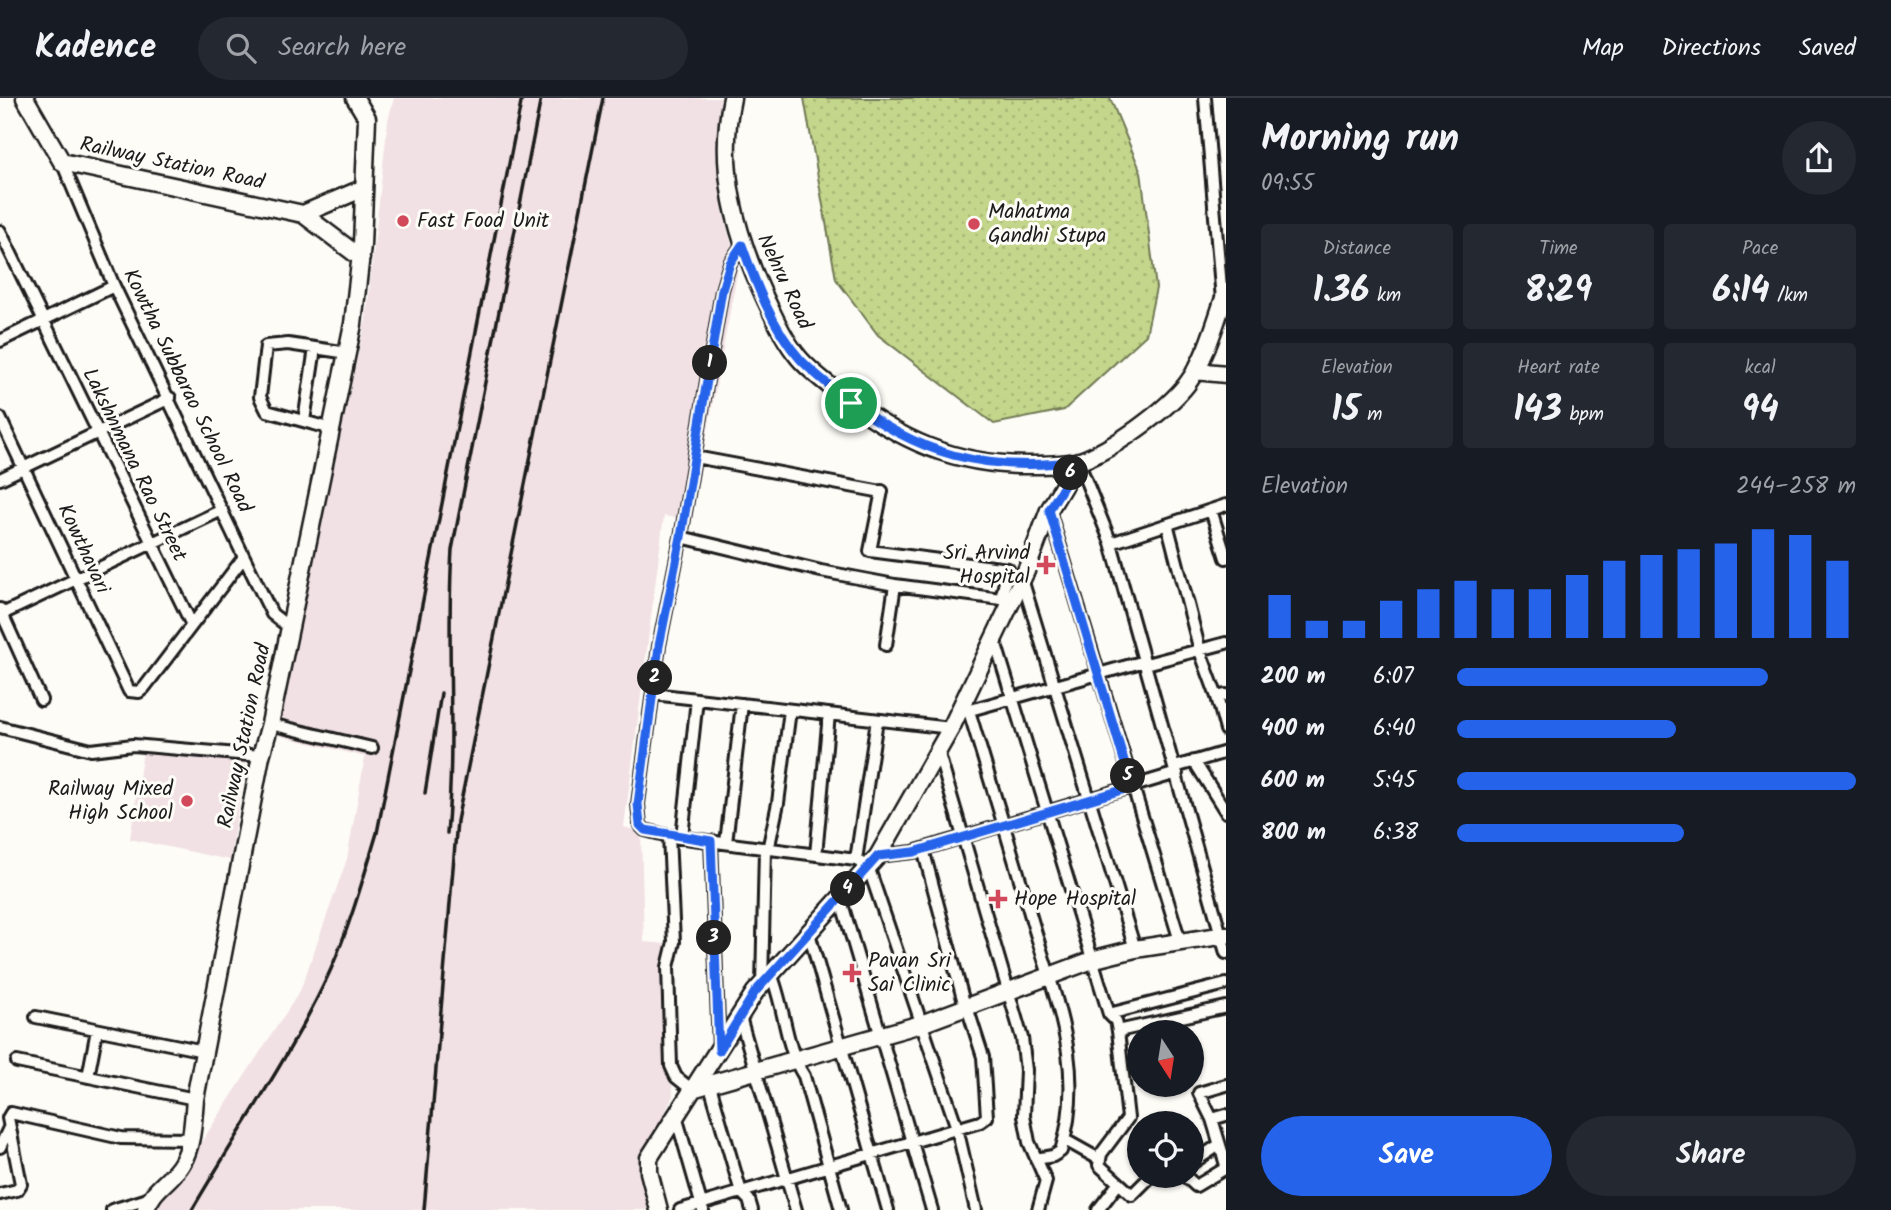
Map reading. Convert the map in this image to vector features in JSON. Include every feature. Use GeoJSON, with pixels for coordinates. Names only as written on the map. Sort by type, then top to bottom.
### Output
{"type":"FeatureCollection","features":[{"type":"Feature","properties":{"kind":"street","name":"Railway Station Road"},"geometry":{"type":"LineString","coordinates":[[25,98],[62,162],[303,214],[360,258]]}},
{"type":"Feature","properties":{"kind":"street","name":"Railway Station Road"},"geometry":{"type":"LineString","coordinates":[[147,1205],[183,1163],[190,1139],[195,1099],[261,756],[348,353],[360,258],[367,118],[355,98]]}},
{"type":"Feature","properties":{"kind":"street","name":"Nehru Road"},"geometry":{"type":"LineString","coordinates":[[732,98],[728,124],[730,198],[742,245],[780,332],[799,358],[882,426],[964,459],[1006,466],[1079,461],[1103,450],[1148,419],[1179,393],[1195,371],[1224,297]]}},
{"type":"Feature","properties":{"kind":"street"},"geometry":{"type":"LineString","coordinates":[[1205,98],[1224,297]]}},
{"type":"Feature","properties":{"kind":"street","name":"Kowtha Subbarao School Road"},"geometry":{"type":"LineString","coordinates":[[62,162],[114,286],[244,557],[272,614],[290,628]]}},
{"type":"Feature","properties":{"kind":"street"},"geometry":{"type":"LineString","coordinates":[[303,214],[365,188]]}},
{"type":"Feature","properties":{"kind":"street","name":"Lakshnmana Rao Street"},"geometry":{"type":"LineString","coordinates":[[0,231],[150,544],[192,625]]}},
{"type":"Feature","properties":{"kind":"street"},"geometry":{"type":"LineString","coordinates":[[742,245],[730,263],[722,290],[681,537],[659,646],[638,818],[645,830],[669,836],[868,861],[923,849],[1089,801],[1132,787],[1194,761],[1226,752]]}},
{"type":"Feature","properties":{"kind":"street"},"geometry":{"type":"LineString","coordinates":[[0,341],[114,286]]}},
{"type":"Feature","properties":{"kind":"street"},"geometry":{"type":"LineString","coordinates":[[332,429],[267,411],[260,397],[266,346],[288,344],[348,353]]}},
{"type":"Feature","properties":{"kind":"street"},"geometry":{"type":"LineString","coordinates":[[304,421],[315,348]]}},
{"type":"Feature","properties":{"kind":"street"},"geometry":{"type":"LineString","coordinates":[[1195,371],[1226,374]]}},
{"type":"Feature","properties":{"kind":"street"},"geometry":{"type":"LineString","coordinates":[[0,479],[170,398]]}},
{"type":"Feature","properties":{"kind":"street","name":"Kowthavari"},"geometry":{"type":"LineString","coordinates":[[0,418],[77,579],[125,688],[134,693],[144,688],[192,625]]}},
{"type":"Feature","properties":{"kind":"street"},"geometry":{"type":"LineString","coordinates":[[681,537],[790,561],[821,571],[895,585],[1001,599],[1007,569],[870,551],[882,492],[695,457]]}},
{"type":"Feature","properties":{"kind":"street"},"geometry":{"type":"LineString","coordinates":[[659,1210],[648,1165],[691,1089],[740,1017],[767,979],[841,897],[868,861],[959,717],[1022,579],[1049,510],[1079,461]]}},
{"type":"Feature","properties":{"kind":"street"},"geometry":{"type":"LineString","coordinates":[[1079,461],[1111,543],[1224,935],[1226,953]]}},
{"type":"Feature","properties":{"kind":"street"},"geometry":{"type":"LineString","coordinates":[[1111,543],[1168,527],[1226,505]]}},
{"type":"Feature","properties":{"kind":"street"},"geometry":{"type":"LineString","coordinates":[[41,700],[1,613],[222,510]]}},
{"type":"Feature","properties":{"kind":"street"},"geometry":{"type":"LineString","coordinates":[[1049,510],[1180,941]]}},
{"type":"Feature","properties":{"kind":"street"},"geometry":{"type":"LineString","coordinates":[[1212,510],[1226,558]]}},
{"type":"Feature","properties":{"kind":"street"},"geometry":{"type":"LineString","coordinates":[[1168,527],[1200,651],[1222,696],[1226,730]]}},
{"type":"Feature","properties":{"kind":"street"},"geometry":{"type":"LineString","coordinates":[[192,625],[244,557]]}},
{"type":"Feature","properties":{"kind":"street"},"geometry":{"type":"LineString","coordinates":[[1022,579],[1135,949]]}},
{"type":"Feature","properties":{"kind":"street"},"geometry":{"type":"LineString","coordinates":[[886,645],[895,585]]}},
{"type":"Feature","properties":{"kind":"street"},"geometry":{"type":"LineString","coordinates":[[994,638],[1109,1014],[1116,1021],[1127,1111]]}},
{"type":"Feature","properties":{"kind":"street"},"geometry":{"type":"LineString","coordinates":[[653,694],[877,720],[959,717],[1098,675],[1226,643]]}},
{"type":"Feature","properties":{"kind":"street"},"geometry":{"type":"LineString","coordinates":[[681,837],[697,699]]}},
{"type":"Feature","properties":{"kind":"street"},"geometry":{"type":"LineString","coordinates":[[726,843],[743,704]]}},
{"type":"Feature","properties":{"kind":"street"},"geometry":{"type":"LineString","coordinates":[[790,710],[778,803],[766,849],[767,979],[782,1002],[793,1059],[804,1076],[841,1210]]}},
{"type":"Feature","properties":{"kind":"street"},"geometry":{"type":"LineString","coordinates":[[816,855],[829,714]]}},
{"type":"Feature","properties":{"kind":"street"},"geometry":{"type":"LineString","coordinates":[[959,717],[1004,826],[1048,975],[1064,1019],[1073,1097],[1065,1140],[1061,1151],[1053,1156],[1037,1159]]}},
{"type":"Feature","properties":{"kind":"street"},"geometry":{"type":"LineString","coordinates":[[877,720],[868,861],[957,1128],[976,1210]]}},
{"type":"Feature","properties":{"kind":"street"},"geometry":{"type":"LineString","coordinates":[[270,724],[372,748]]}},
{"type":"Feature","properties":{"kind":"street"},"geometry":{"type":"LineString","coordinates":[[0,727],[91,750],[133,745],[261,756]]}},
{"type":"Feature","properties":{"kind":"street"},"geometry":{"type":"LineString","coordinates":[[938,751],[1022,1038],[1026,1070],[1024,1116],[1029,1142],[1046,1181],[1038,1210]]}},
{"type":"Feature","properties":{"kind":"street"},"geometry":{"type":"LineString","coordinates":[[1194,761],[1224,806]]}},
{"type":"Feature","properties":{"kind":"street"},"geometry":{"type":"LineString","coordinates":[[669,836],[674,942],[668,967],[671,1066],[676,1077],[691,1089]]}},
{"type":"Feature","properties":{"kind":"street"},"geometry":{"type":"LineString","coordinates":[[711,841],[719,1051]]}},
{"type":"Feature","properties":{"kind":"street"},"geometry":{"type":"LineString","coordinates":[[680,1210],[703,1207],[741,1192],[980,1122],[987,1117],[989,1107],[984,1057],[965,1003],[923,849]]}},
{"type":"Feature","properties":{"kind":"street"},"geometry":{"type":"LineString","coordinates":[[841,897],[932,1210]]}},
{"type":"Feature","properties":{"kind":"street"},"geometry":{"type":"LineString","coordinates":[[809,933],[888,1210]]}},
{"type":"Feature","properties":{"kind":"street"},"geometry":{"type":"LineString","coordinates":[[691,1089],[754,1069],[921,1024],[965,1003],[1007,993],[1092,960],[1135,949],[1224,935]]}},
{"type":"Feature","properties":{"kind":"street"},"geometry":{"type":"LineString","coordinates":[[1109,1014],[1226,984]]}},
{"type":"Feature","properties":{"kind":"street"},"geometry":{"type":"LineString","coordinates":[[1118,1031],[1226,1007]]}},
{"type":"Feature","properties":{"kind":"street"},"geometry":{"type":"LineString","coordinates":[[36,1017],[204,1051]]}},
{"type":"Feature","properties":{"kind":"street"},"geometry":{"type":"LineString","coordinates":[[740,1017],[796,1210]]}},
{"type":"Feature","properties":{"kind":"street"},"geometry":{"type":"LineString","coordinates":[[88,1077],[97,1030]]}},
{"type":"Feature","properties":{"kind":"street"},"geometry":{"type":"LineString","coordinates":[[17,1062],[195,1099]]}},
{"type":"Feature","properties":{"kind":"street"},"geometry":{"type":"LineString","coordinates":[[709,1082],[741,1192],[749,1200],[752,1210]]}},
{"type":"Feature","properties":{"kind":"street"},"geometry":{"type":"LineString","coordinates":[[1204,1181],[1226,1167],[1212,1119],[1199,1093],[1226,1085]]}},
{"type":"Feature","properties":{"kind":"street"},"geometry":{"type":"LineString","coordinates":[[0,1194],[17,1190],[21,1184],[10,1127],[11,1113],[121,1138],[190,1139]]}},
{"type":"Feature","properties":{"kind":"street"},"geometry":{"type":"LineString","coordinates":[[1212,1119],[1226,1115]]}},
{"type":"Feature","properties":{"kind":"street"},"geometry":{"type":"LineString","coordinates":[[677,1116],[703,1207]]}},
{"type":"Feature","properties":{"kind":"street"},"geometry":{"type":"LineString","coordinates":[[1127,1119],[1098,1159],[1099,1165],[1132,1195],[1139,1188]]}},
{"type":"Feature","properties":{"kind":"street"},"geometry":{"type":"LineString","coordinates":[[0,1147],[10,1127]]}},
{"type":"Feature","properties":{"kind":"street"},"geometry":{"type":"LineString","coordinates":[[1065,1140],[1098,1159]]}},
{"type":"Feature","properties":{"kind":"street"},"geometry":{"type":"LineString","coordinates":[[1204,1155],[1219,1145]]}},
{"type":"Feature","properties":{"kind":"street"},"geometry":{"type":"LineString","coordinates":[[1098,1210],[1118,1184]]}},
{"type":"Feature","properties":{"kind":"street"},"geometry":{"type":"LineString","coordinates":[[112,1210],[147,1205]]}},
{"type":"Feature","properties":{"kind":"shaded area"},"geometry":{"type":"Polygon","coordinates":[[[394,98],[723,98],[717,130],[723,212],[738,269],[691,520],[664,516],[624,827],[641,832],[644,942],[667,944],[673,1096],[643,1158],[655,1210],[119,1210],[180,1175],[300,991],[347,859],[365,757],[273,734],[366,319],[388,120],[394,98]]]}},
{"type":"Feature","properties":{"kind":"shaded area","name":"Railway Mixed High School"},"geometry":{"type":"Polygon","coordinates":[[[144,744],[245,763],[230,860],[130,839],[144,744]]]}},
{"type":"Feature","properties":{"kind":"green space"},"geometry":{"type":"Polygon","coordinates":[[[804,98],[1110,98],[1141,172],[1156,288],[1146,335],[1064,410],[994,424],[878,335],[836,279],[804,98]]]}},
{"type":"Feature","properties":{"kind":"railway"},"geometry":{"type":"LineString","coordinates":[[192,1210],[316,1000],[344,936],[377,833],[522,98]]}},
{"type":"Feature","properties":{"kind":"railway"},"geometry":{"type":"LineString","coordinates":[[447,833],[451,762],[452,550],[541,98]]}},
{"type":"Feature","properties":{"kind":"railway"},"geometry":{"type":"LineString","coordinates":[[424,1210],[457,821],[603,98]]}},
{"type":"Feature","properties":{"kind":"railway"},"geometry":{"type":"LineString","coordinates":[[425,793],[441,693]]}},
{"type":"Feature","properties":{"kind":"place","name":"Fast Food Unit"},"geometry":{"type":"Point","coordinates":[403,221]}},
{"type":"Feature","properties":{"kind":"place","name":"Mahatma Gandhi Stupa"},"geometry":{"type":"Point","coordinates":[974,224]}},
{"type":"Feature","properties":{"kind":"place","name":"Sri Arvind Hospital"},"geometry":{"type":"Point","coordinates":[1046,565]}},
{"type":"Feature","properties":{"kind":"place","name":"Railway Mixed High School"},"geometry":{"type":"Point","coordinates":[187,801]}},
{"type":"Feature","properties":{"kind":"place","name":"Hope Hospital"},"geometry":{"type":"Point","coordinates":[998,899]}},
{"type":"Feature","properties":{"kind":"place","name":"Pavan Sri Sai Clinic"},"geometry":{"type":"Point","coordinates":[852,973]}},
{"type":"Feature","properties":{"kind":"route"},"geometry":{"type":"LineString","coordinates":[[742,245],[749,267],[780,332],[799,358],[851,403],[882,426],[964,459],[1006,466],[1079,461],[1049,510],[1132,787],[914,852],[878,856],[755,992],[719,1051],[711,841],[645,830],[638,818],[638,804],[659,646],[681,537],[722,290],[730,263],[742,245]]}}]}
